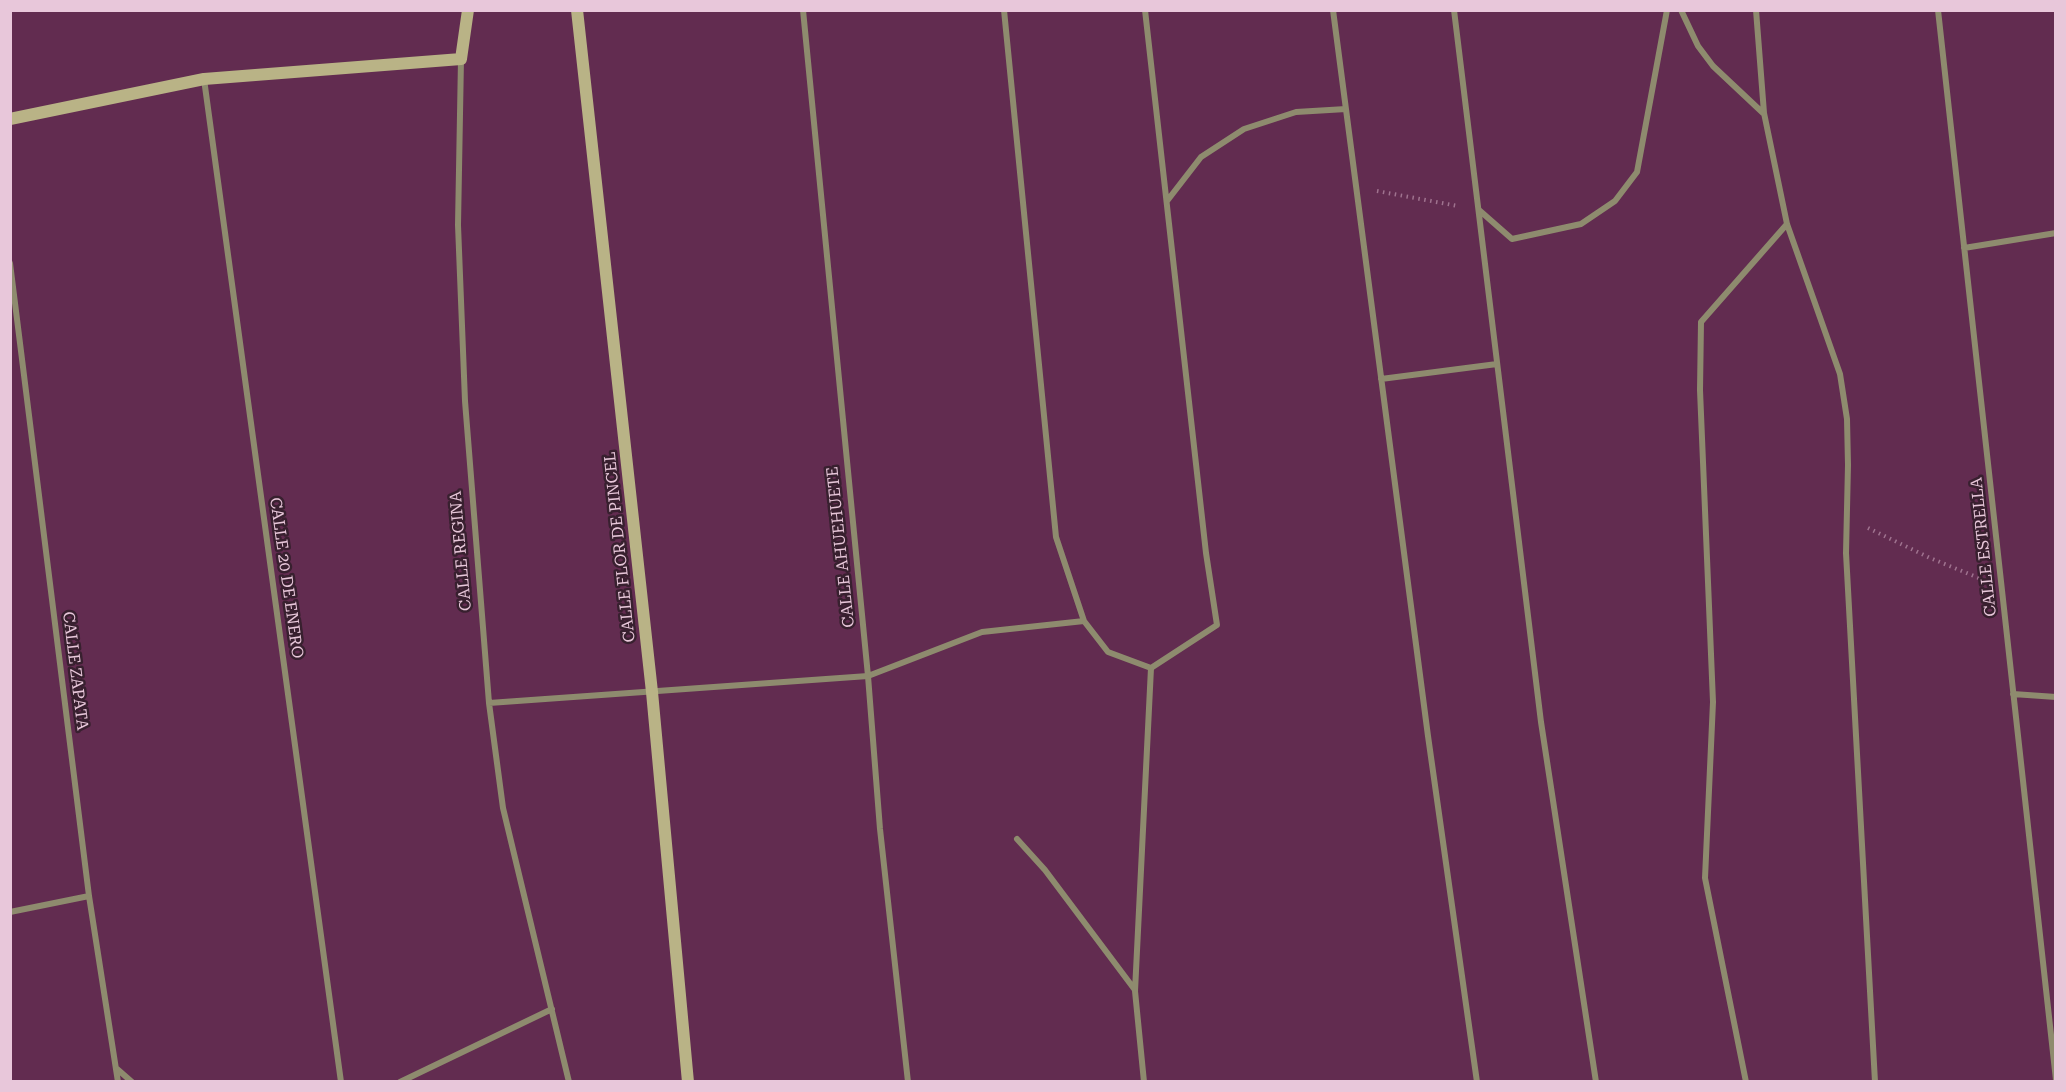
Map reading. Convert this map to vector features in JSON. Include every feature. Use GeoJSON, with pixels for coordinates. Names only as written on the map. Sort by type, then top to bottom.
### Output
{"type":"FeatureCollection","features":[{"type":"Feature","properties":{"kind":"main road","name":"CALLE REGINA"},"geometry":{"type":"LineString","coordinates":[[461,59],[468,10]]}},
{"type":"Feature","properties":{"kind":"main road","name":"CALLE FLOR DE PINCEL"},"geometry":{"type":"LineString","coordinates":[[577,10],[652,692],[688,1082]]}},
{"type":"Feature","properties":{"kind":"main road"},"geometry":{"type":"LineString","coordinates":[[10,119],[204,78],[461,59]]}},
{"type":"Feature","properties":{"kind":"street","name":"CALLE AHUEHUETE"},"geometry":{"type":"LineString","coordinates":[[803,10],[880,829],[908,1082]]}},
{"type":"Feature","properties":{"kind":"street"},"geometry":{"type":"LineString","coordinates":[[1004,10],[1056,537],[1084,621],[1108,652],[1151,668]]}},
{"type":"Feature","properties":{"kind":"street"},"geometry":{"type":"LineString","coordinates":[[1145,10],[1206,553],[1217,625],[1151,668]]}},
{"type":"Feature","properties":{"kind":"street"},"geometry":{"type":"LineString","coordinates":[[1333,10],[1428,736],[1477,1082]]}},
{"type":"Feature","properties":{"kind":"street"},"geometry":{"type":"LineString","coordinates":[[1454,10],[1541,722],[1596,1082]]}},
{"type":"Feature","properties":{"kind":"street"},"geometry":{"type":"LineString","coordinates":[[1478,210],[1512,239],[1581,224],[1615,201],[1637,172],[1666,10]]}},
{"type":"Feature","properties":{"kind":"street"},"geometry":{"type":"LineString","coordinates":[[1682,10],[1698,46],[1713,66],[1764,113]]}},
{"type":"Feature","properties":{"kind":"street"},"geometry":{"type":"LineString","coordinates":[[1756,10],[1764,113],[1787,224],[1840,374],[1847,419],[1846,553],[1875,1082]]}},
{"type":"Feature","properties":{"kind":"street","name":"CALLE ESTRELLA"},"geometry":{"type":"LineString","coordinates":[[1938,10],[2055,1080]]}},
{"type":"Feature","properties":{"kind":"street","name":"CALLE REGINA"},"geometry":{"type":"LineString","coordinates":[[461,59],[458,225],[464,377],[489,703],[503,808],[569,1082]]}},
{"type":"Feature","properties":{"kind":"street","name":"CALLE 20 DE ENERO"},"geometry":{"type":"LineString","coordinates":[[204,78],[341,1082]]}},
{"type":"Feature","properties":{"kind":"street"},"geometry":{"type":"LineString","coordinates":[[1167,202],[1201,157],[1244,129],[1296,112],[1346,109]]}},
{"type":"Feature","properties":{"kind":"street"},"geometry":{"type":"LineString","coordinates":[[1746,1082],[1705,878],[1713,702],[1700,390],[1701,322],[1787,224]]}},
{"type":"Feature","properties":{"kind":"street"},"geometry":{"type":"LineString","coordinates":[[1964,248],[2055,233]]}},
{"type":"Feature","properties":{"kind":"street","name":"CALLE ZAPATA"},"geometry":{"type":"LineString","coordinates":[[10,263],[89,896],[118,1082]]}},
{"type":"Feature","properties":{"kind":"street"},"geometry":{"type":"LineString","coordinates":[[1381,379],[1497,364]]}},
{"type":"Feature","properties":{"kind":"street"},"geometry":{"type":"LineString","coordinates":[[489,703],[867,676],[982,632],[1084,621]]}},
{"type":"Feature","properties":{"kind":"street"},"geometry":{"type":"LineString","coordinates":[[1144,1082],[1135,991],[1151,668]]}},
{"type":"Feature","properties":{"kind":"street"},"geometry":{"type":"LineString","coordinates":[[2013,694],[2055,697]]}},
{"type":"Feature","properties":{"kind":"street"},"geometry":{"type":"LineString","coordinates":[[1017,839],[1045,870],[1135,991]]}},
{"type":"Feature","properties":{"kind":"street"},"geometry":{"type":"LineString","coordinates":[[10,912],[89,896]]}},
{"type":"Feature","properties":{"kind":"street"},"geometry":{"type":"LineString","coordinates":[[400,1082],[552,1008]]}},
{"type":"Feature","properties":{"kind":"street"},"geometry":{"type":"LineString","coordinates":[[116,1068],[132,1082]]}},
{"type":"Feature","properties":{"kind":"path"},"geometry":{"type":"LineString","coordinates":[[1356,187],[1478,210]]}},
{"type":"Feature","properties":{"kind":"path"},"geometry":{"type":"LineString","coordinates":[[1848,518],[1930,558],[2002,588]]}}]}
